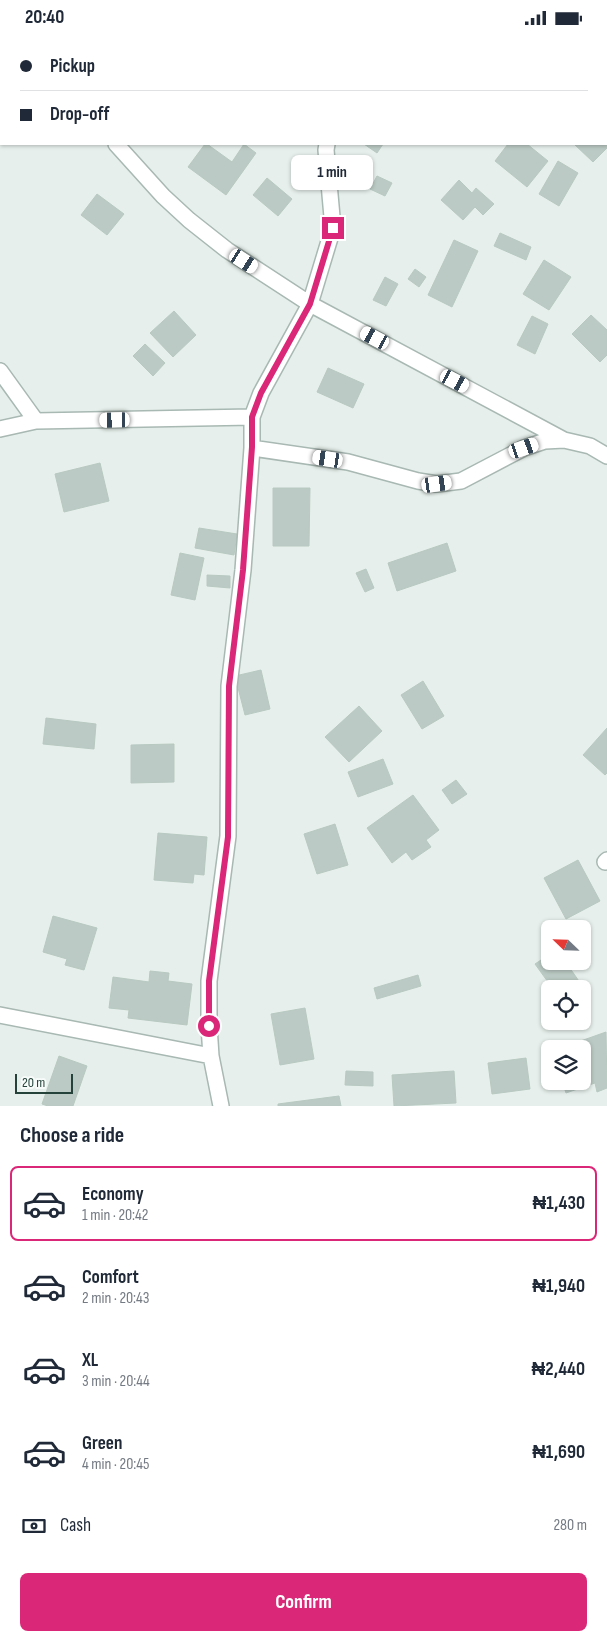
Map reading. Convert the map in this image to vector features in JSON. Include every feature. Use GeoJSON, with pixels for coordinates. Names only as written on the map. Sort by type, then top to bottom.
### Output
{"type":"FeatureCollection","features":[{"type":"Feature","properties":{"kind":"street"},"geometry":{"type":"LineString","coordinates":[[117,145],[163,196],[189,220],[227,250],[310,304],[564,440],[590,446],[607,456]]}},
{"type":"Feature","properties":{"kind":"street"},"geometry":{"type":"LineString","coordinates":[[221,1106],[211,1056],[209,981],[228,837],[229,686],[243,570],[252,447],[252,417],[261,393],[310,304],[333,228],[327,145]]}},
{"type":"Feature","properties":{"kind":"street"},"geometry":{"type":"LineString","coordinates":[[0,371],[36,421]]}},
{"type":"Feature","properties":{"kind":"street"},"geometry":{"type":"LineString","coordinates":[[0,429],[36,421],[252,417]]}},
{"type":"Feature","properties":{"kind":"street"},"geometry":{"type":"LineString","coordinates":[[252,447],[348,462],[418,481],[437,484],[461,481],[531,446],[545,441],[564,440]]}},
{"type":"Feature","properties":{"kind":"street"},"geometry":{"type":"LineString","coordinates":[[0,1015],[211,1056]]}},
{"type":"Feature","properties":{"kind":"building"},"geometry":{"type":"Polygon","coordinates":[[[204,145],[208,145],[232,162],[243,145],[256,153],[226,195],[188,167],[204,145]]]}},
{"type":"Feature","properties":{"kind":"building"},"geometry":{"type":"Polygon","coordinates":[[[365,145],[382,145],[377,153],[365,145]]]}},
{"type":"Feature","properties":{"kind":"building"},"geometry":{"type":"Polygon","coordinates":[[[507,145],[528,145],[548,161],[527,187],[495,161],[507,145]]]}},
{"type":"Feature","properties":{"kind":"building"},"geometry":{"type":"Polygon","coordinates":[[[575,145],[607,145],[607,148],[593,162],[575,145]]]}},
{"type":"Feature","properties":{"kind":"building"},"geometry":{"type":"Polygon","coordinates":[[[558,161],[578,173],[559,206],[539,194],[558,161]]]}},
{"type":"Feature","properties":{"kind":"building"},"geometry":{"type":"Polygon","coordinates":[[[377,176],[392,183],[385,196],[370,189],[377,176]]]}},
{"type":"Feature","properties":{"kind":"building"},"geometry":{"type":"Polygon","coordinates":[[[267,178],[292,199],[278,216],[253,195],[267,178]]]}},
{"type":"Feature","properties":{"kind":"building"},"geometry":{"type":"Polygon","coordinates":[[[459,180],[472,193],[476,188],[494,204],[483,215],[475,207],[463,220],[441,200],[459,180]]]}},
{"type":"Feature","properties":{"kind":"building"},"geometry":{"type":"Polygon","coordinates":[[[97,194],[124,214],[107,235],[81,215],[97,194]]]}},
{"type":"Feature","properties":{"kind":"building"},"geometry":{"type":"Polygon","coordinates":[[[500,233],[531,247],[526,260],[494,246],[500,233]]]}},
{"type":"Feature","properties":{"kind":"building"},"geometry":{"type":"Polygon","coordinates":[[[454,240],[478,251],[452,307],[428,295],[454,240]]]}},
{"type":"Feature","properties":{"kind":"building"},"geometry":{"type":"Polygon","coordinates":[[[544,260],[571,277],[549,310],[523,294],[544,260]]]}},
{"type":"Feature","properties":{"kind":"building"},"geometry":{"type":"Polygon","coordinates":[[[415,269],[426,277],[419,287],[408,279],[415,269]]]}},
{"type":"Feature","properties":{"kind":"building"},"geometry":{"type":"Polygon","coordinates":[[[385,277],[398,284],[386,306],[373,300],[385,277]]]}},
{"type":"Feature","properties":{"kind":"building"},"geometry":{"type":"Polygon","coordinates":[[[174,311],[196,335],[173,357],[150,333],[174,311]]]}},
{"type":"Feature","properties":{"kind":"building"},"geometry":{"type":"Polygon","coordinates":[[[591,315],[607,330],[607,355],[600,362],[572,334],[591,315]]]}},
{"type":"Feature","properties":{"kind":"building"},"geometry":{"type":"Polygon","coordinates":[[[532,316],[548,324],[535,354],[517,345],[532,316]]]}},
{"type":"Feature","properties":{"kind":"building"},"geometry":{"type":"Polygon","coordinates":[[[145,344],[165,363],[153,376],[133,356],[145,344]]]}},
{"type":"Feature","properties":{"kind":"building"},"geometry":{"type":"Polygon","coordinates":[[[328,368],[364,384],[353,408],[317,392],[328,368]]]}},
{"type":"Feature","properties":{"kind":"building"},"geometry":{"type":"Polygon","coordinates":[[[100,463],[109,501],[64,512],[55,474],[100,463]]]}},
{"type":"Feature","properties":{"kind":"building"},"geometry":{"type":"Polygon","coordinates":[[[273,488],[310,488],[309,546],[273,546],[273,488]]]}},
{"type":"Feature","properties":{"kind":"building"},"geometry":{"type":"Polygon","coordinates":[[[199,528],[237,534],[234,555],[195,548],[199,528]]]}},
{"type":"Feature","properties":{"kind":"building"},"geometry":{"type":"Polygon","coordinates":[[[447,543],[456,571],[397,591],[388,563],[447,543]]]}},
{"type":"Feature","properties":{"kind":"building"},"geometry":{"type":"Polygon","coordinates":[[[180,553],[204,558],[195,600],[171,595],[180,553]]]}},
{"type":"Feature","properties":{"kind":"building"},"geometry":{"type":"Polygon","coordinates":[[[366,569],[374,588],[365,592],[356,573],[366,569]]]}},
{"type":"Feature","properties":{"kind":"building"},"geometry":{"type":"Polygon","coordinates":[[[207,575],[230,576],[230,588],[207,586],[207,575]]]}},
{"type":"Feature","properties":{"kind":"building"},"geometry":{"type":"Polygon","coordinates":[[[261,670],[270,709],[245,715],[235,676],[261,670]]]}},
{"type":"Feature","properties":{"kind":"building"},"geometry":{"type":"Polygon","coordinates":[[[423,681],[444,716],[422,729],[401,695],[423,681]]]}},
{"type":"Feature","properties":{"kind":"building"},"geometry":{"type":"Polygon","coordinates":[[[359,706],[382,731],[349,762],[325,737],[359,706]]]}},
{"type":"Feature","properties":{"kind":"building"},"geometry":{"type":"Polygon","coordinates":[[[46,718],[96,724],[94,749],[43,744],[46,718]]]}},
{"type":"Feature","properties":{"kind":"building"},"geometry":{"type":"Polygon","coordinates":[[[607,728],[607,773],[605,775],[583,755],[607,728]]]}},
{"type":"Feature","properties":{"kind":"building"},"geometry":{"type":"Polygon","coordinates":[[[174,744],[174,782],[131,783],[131,745],[174,744]]]}},
{"type":"Feature","properties":{"kind":"building"},"geometry":{"type":"Polygon","coordinates":[[[383,759],[393,784],[358,797],[348,772],[383,759]]]}},
{"type":"Feature","properties":{"kind":"building"},"geometry":{"type":"Polygon","coordinates":[[[456,780],[467,794],[452,804],[442,790],[456,780]]]}},
{"type":"Feature","properties":{"kind":"building"},"geometry":{"type":"Polygon","coordinates":[[[413,795],[439,830],[426,840],[431,847],[412,860],[406,852],[392,863],[367,828],[413,795]]]}},
{"type":"Feature","properties":{"kind":"building"},"geometry":{"type":"Polygon","coordinates":[[[335,824],[348,865],[317,874],[304,834],[335,824]]]}},
{"type":"Feature","properties":{"kind":"building"},"geometry":{"type":"Polygon","coordinates":[[[158,833],[207,837],[204,875],[194,874],[193,883],[154,880],[158,833]]]}},
{"type":"Feature","properties":{"kind":"building"},"geometry":{"type":"Polygon","coordinates":[[[578,860],[600,901],[566,919],[544,878],[578,860]]]}},
{"type":"Feature","properties":{"kind":"building"},"geometry":{"type":"Polygon","coordinates":[[[53,916],[97,928],[84,970],[65,965],[67,959],[43,952],[53,916]]]}},
{"type":"Feature","properties":{"kind":"building"},"geometry":{"type":"Polygon","coordinates":[[[541,960],[541,970],[571,970],[578,980],[547,980],[535,964],[541,960]]]}},
{"type":"Feature","properties":{"kind":"building"},"geometry":{"type":"Polygon","coordinates":[[[150,971],[169,973],[168,981],[192,984],[187,1025],[128,1018],[129,1010],[109,1008],[113,977],[149,982],[150,971]]]}},
{"type":"Feature","properties":{"kind":"building"},"geometry":{"type":"Polygon","coordinates":[[[418,975],[421,986],[377,999],[374,988],[418,975]]]}},
{"type":"Feature","properties":{"kind":"building"},"geometry":{"type":"Polygon","coordinates":[[[305,1008],[314,1059],[280,1065],[271,1014],[305,1008]]]}},
{"type":"Feature","properties":{"kind":"building"},"geometry":{"type":"Polygon","coordinates":[[[606,1032],[607,1088],[597,1092],[595,1083],[591,1084],[591,1040],[583,1040],[606,1032]]]}},
{"type":"Feature","properties":{"kind":"building"},"geometry":{"type":"Polygon","coordinates":[[[59,1056],[87,1066],[73,1106],[48,1106],[42,1104],[59,1056]]]}},
{"type":"Feature","properties":{"kind":"building"},"geometry":{"type":"Polygon","coordinates":[[[526,1058],[530,1089],[492,1094],[488,1063],[526,1058]]]}},
{"type":"Feature","properties":{"kind":"building"},"geometry":{"type":"Polygon","coordinates":[[[346,1071],[373,1072],[373,1086],[345,1085],[346,1071]]]}},
{"type":"Feature","properties":{"kind":"building"},"geometry":{"type":"Polygon","coordinates":[[[454,1071],[456,1103],[394,1106],[392,1075],[454,1071]]]}},
{"type":"Feature","properties":{"kind":"building"},"geometry":{"type":"Polygon","coordinates":[[[339,1096],[341,1106],[278,1106],[278,1104],[339,1096]]]}},
{"type":"Feature","properties":{"kind":"route"},"geometry":{"type":"LineString","coordinates":[[209,1026],[209,981],[228,837],[229,686],[243,570],[252,447],[252,417],[261,393],[310,304],[333,228]]}}]}
